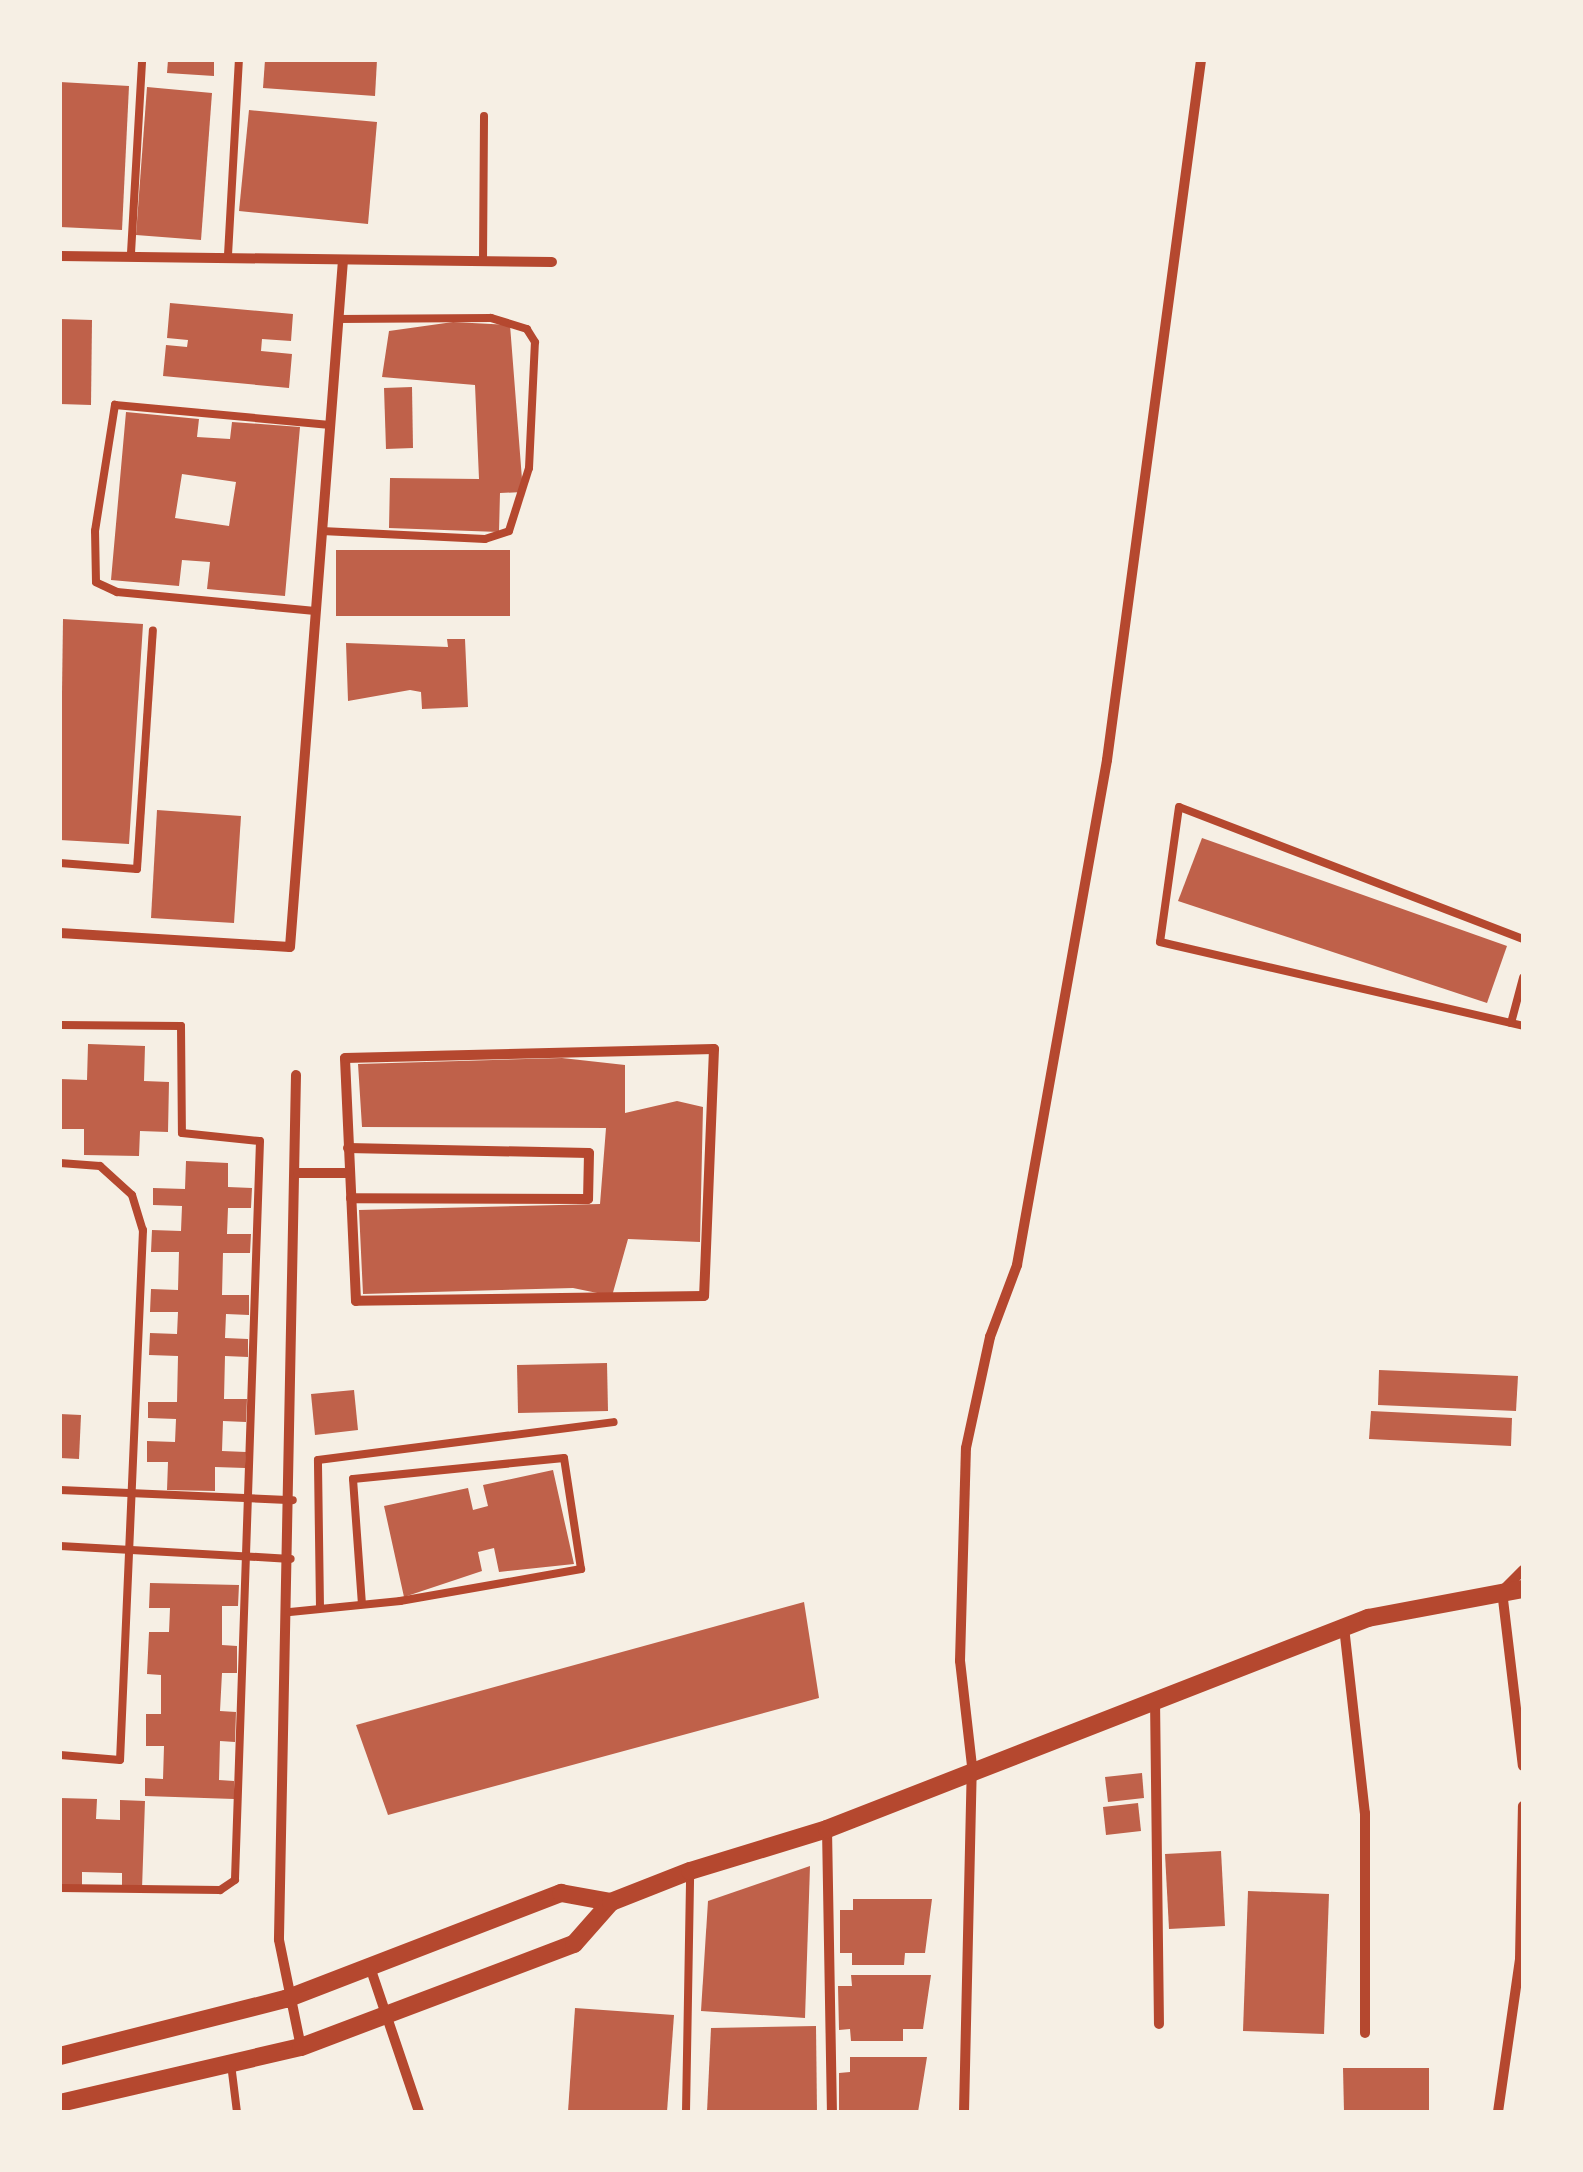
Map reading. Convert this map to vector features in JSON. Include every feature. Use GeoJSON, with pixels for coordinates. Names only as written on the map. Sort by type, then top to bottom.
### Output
{"type":"FeatureCollection","features":[{"type":"Feature","properties":{"kind":"street"},"geometry":{"type":"LineString","coordinates":[[964,2112],[972,1766],[960,1661],[966,1448],[990,1337],[1017,1265],[1107,760],[1201,60]]}},
{"type":"Feature","properties":{"kind":"street"},"geometry":{"type":"LineString","coordinates":[[60,256],[131,253],[552,262]]}},
{"type":"Feature","properties":{"kind":"street"},"geometry":{"type":"LineString","coordinates":[[60,933],[290,947],[342,260]]}},
{"type":"Feature","properties":{"kind":"street"},"geometry":{"type":"LineString","coordinates":[[714,1049],[704,1296],[356,1301],[348,1148],[345,1058],[714,1049]]}},
{"type":"Feature","properties":{"kind":"street"},"geometry":{"type":"LineString","coordinates":[[296,1074],[293,1500],[279,1940],[286,1998],[301,2048]]}},
{"type":"Feature","properties":{"kind":"street"},"geometry":{"type":"LineString","coordinates":[[348,1148],[590,1153],[588,1199],[351,1198]]}},
{"type":"Feature","properties":{"kind":"street"},"geometry":{"type":"LineString","coordinates":[[298,1173],[350,1172]]}},
{"type":"Feature","properties":{"kind":"street"},"geometry":{"type":"LineString","coordinates":[[1502,1591],[1523,1570]]}},
{"type":"Feature","properties":{"kind":"street"},"geometry":{"type":"LineString","coordinates":[[60,2104],[301,2048],[574,1944],[610,1902],[690,1871],[827,1828],[972,1766],[1344,1627],[1523,1589]]}},
{"type":"Feature","properties":{"kind":"street"},"geometry":{"type":"LineString","coordinates":[[1502,1591],[1523,1766]]}},
{"type":"Feature","properties":{"kind":"street"},"geometry":{"type":"LineString","coordinates":[[1344,1627],[1366,1813],[1365,2033]]}},
{"type":"Feature","properties":{"kind":"street"},"geometry":{"type":"LineString","coordinates":[[1155,1698],[1159,2024]]}},
{"type":"Feature","properties":{"kind":"street"},"geometry":{"type":"LineString","coordinates":[[1498,2112],[1520,1959],[1523,1806]]}},
{"type":"Feature","properties":{"kind":"street"},"geometry":{"type":"LineString","coordinates":[[827,1828],[832,2112]]}},
{"type":"Feature","properties":{"kind":"street"},"geometry":{"type":"LineString","coordinates":[[60,2056],[286,1998],[561,1892],[610,1902]]}},
{"type":"Feature","properties":{"kind":"street"},"geometry":{"type":"LineString","coordinates":[[370,1967],[419,2112]]}},
{"type":"Feature","properties":{"kind":"lane"},"geometry":{"type":"LineString","coordinates":[[131,253],[142,60]]}},
{"type":"Feature","properties":{"kind":"lane"},"geometry":{"type":"LineString","coordinates":[[228,256],[239,60]]}},
{"type":"Feature","properties":{"kind":"lane"},"geometry":{"type":"LineString","coordinates":[[482,262],[484,116]]}},
{"type":"Feature","properties":{"kind":"lane"},"geometry":{"type":"LineString","coordinates":[[322,531],[485,539],[509,532],[529,468],[535,342],[526,329],[491,318],[338,319]]}},
{"type":"Feature","properties":{"kind":"lane"},"geometry":{"type":"LineString","coordinates":[[315,611],[117,592],[96,582],[97,512],[115,405],[330,425]]}},
{"type":"Feature","properties":{"kind":"lane"},"geometry":{"type":"LineString","coordinates":[[60,864],[138,868],[153,631]]}},
{"type":"Feature","properties":{"kind":"lane"},"geometry":{"type":"LineString","coordinates":[[1523,938],[1179,807],[1160,942],[1523,1026]]}},
{"type":"Feature","properties":{"kind":"lane"},"geometry":{"type":"LineString","coordinates":[[1511,1023],[1523,978]]}},
{"type":"Feature","properties":{"kind":"lane"},"geometry":{"type":"LineString","coordinates":[[60,1026],[181,1026],[182,1134],[260,1142],[252,1557],[234,1880],[220,1890],[60,1888]]}},
{"type":"Feature","properties":{"kind":"lane"},"geometry":{"type":"LineString","coordinates":[[60,1163],[100,1166],[132,1195],[142,1230],[131,1495],[124,1548],[120,1760],[60,1754]]}},
{"type":"Feature","properties":{"kind":"lane"},"geometry":{"type":"LineString","coordinates":[[320,1608],[318,1460],[614,1422]]}},
{"type":"Feature","properties":{"kind":"lane"},"geometry":{"type":"LineString","coordinates":[[290,1612],[362,1604],[581,1570],[564,1458],[353,1479],[362,1604]]}},
{"type":"Feature","properties":{"kind":"lane"},"geometry":{"type":"LineString","coordinates":[[60,1490],[293,1500]]}},
{"type":"Feature","properties":{"kind":"lane"},"geometry":{"type":"LineString","coordinates":[[60,1546],[291,1559]]}},
{"type":"Feature","properties":{"kind":"lane"},"geometry":{"type":"LineString","coordinates":[[686,2112],[690,1871]]}},
{"type":"Feature","properties":{"kind":"lane"},"geometry":{"type":"LineString","coordinates":[[232,2064],[238,2112]]}},
{"type":"Feature","properties":{"kind":"building"},"geometry":{"type":"Polygon","coordinates":[[[168,60],[214,60],[214,76],[167,73],[168,60]]]}},
{"type":"Feature","properties":{"kind":"building"},"geometry":{"type":"Polygon","coordinates":[[[265,60],[377,60],[375,96],[263,88],[265,60]]]}},
{"type":"Feature","properties":{"kind":"building"},"geometry":{"type":"Polygon","coordinates":[[[60,82],[129,86],[122,230],[60,227],[60,82]]]}},
{"type":"Feature","properties":{"kind":"building"},"geometry":{"type":"Polygon","coordinates":[[[147,87],[212,93],[201,240],[136,235],[147,87]]]}},
{"type":"Feature","properties":{"kind":"building"},"geometry":{"type":"Polygon","coordinates":[[[249,110],[377,122],[368,224],[239,211],[249,110]]]}},
{"type":"Feature","properties":{"kind":"building"},"geometry":{"type":"Polygon","coordinates":[[[170,303],[293,314],[291,341],[262,339],[261,351],[292,354],[289,388],[163,376],[166,345],[187,347],[188,340],[167,338],[170,303]]]}},
{"type":"Feature","properties":{"kind":"building"},"geometry":{"type":"Polygon","coordinates":[[[60,319],[92,320],[91,405],[60,404],[60,319]]]}},
{"type":"Feature","properties":{"kind":"building"},"geometry":{"type":"Polygon","coordinates":[[[453,322],[510,325],[523,492],[500,493],[499,532],[389,528],[390,478],[479,479],[475,385],[382,377],[389,331],[453,322]]]}},
{"type":"Feature","properties":{"kind":"building"},"geometry":{"type":"Polygon","coordinates":[[[412,387],[413,448],[386,449],[384,388],[412,387]]]}},
{"type":"Feature","properties":{"kind":"building"},"geometry":{"type":"Polygon","coordinates":[[[126,412],[199,419],[197,437],[230,439],[232,422],[300,427],[285,596],[207,589],[210,562],[182,560],[179,586],[111,580],[126,412]],[[182,474],[175,518],[229,526],[236,482],[182,474]]]}},
{"type":"Feature","properties":{"kind":"building"},"geometry":{"type":"Polygon","coordinates":[[[336,550],[510,550],[510,616],[336,616],[336,550]]]}},
{"type":"Feature","properties":{"kind":"building"},"geometry":{"type":"Polygon","coordinates":[[[63,619],[143,624],[129,844],[60,840],[63,619]]]}},
{"type":"Feature","properties":{"kind":"building"},"geometry":{"type":"Polygon","coordinates":[[[447,639],[465,639],[468,707],[422,709],[421,692],[410,690],[348,701],[346,643],[448,647],[447,639]]]}},
{"type":"Feature","properties":{"kind":"building"},"geometry":{"type":"Polygon","coordinates":[[[157,810],[241,816],[234,923],[151,918],[157,810]]]}},
{"type":"Feature","properties":{"kind":"building"},"geometry":{"type":"Polygon","coordinates":[[[1202,838],[1507,946],[1487,1003],[1178,901],[1202,838]]]}},
{"type":"Feature","properties":{"kind":"building"},"geometry":{"type":"Polygon","coordinates":[[[88,1044],[145,1046],[144,1081],[169,1082],[168,1132],[140,1131],[139,1156],[84,1155],[84,1129],[60,1129],[60,1079],[87,1080],[88,1044]]]}},
{"type":"Feature","properties":{"kind":"building"},"geometry":{"type":"Polygon","coordinates":[[[562,1058],[625,1065],[625,1113],[677,1101],[703,1107],[700,1242],[628,1239],[612,1296],[573,1288],[363,1294],[359,1210],[600,1204],[606,1128],[362,1127],[358,1064],[562,1058]]]}},
{"type":"Feature","properties":{"kind":"building"},"geometry":{"type":"Polygon","coordinates":[[[186,1161],[228,1163],[228,1187],[252,1188],[251,1208],[228,1208],[227,1234],[251,1234],[250,1253],[223,1253],[222,1295],[249,1295],[249,1315],[226,1314],[225,1338],[248,1339],[248,1357],[225,1356],[224,1399],[247,1399],[246,1422],[223,1421],[222,1451],[246,1452],[245,1468],[215,1467],[215,1491],[167,1490],[168,1462],[147,1462],[147,1441],[175,1442],[176,1419],[148,1418],[148,1402],[177,1402],[178,1356],[149,1355],[150,1333],[177,1334],[178,1312],[150,1312],[151,1289],[178,1290],[179,1252],[151,1252],[152,1230],[181,1231],[182,1206],[153,1205],[153,1188],[185,1189],[186,1161]]]}},
{"type":"Feature","properties":{"kind":"building"},"geometry":{"type":"Polygon","coordinates":[[[607,1363],[608,1411],[518,1413],[517,1365],[607,1363]]]}},
{"type":"Feature","properties":{"kind":"building"},"geometry":{"type":"Polygon","coordinates":[[[1379,1370],[1518,1376],[1516,1411],[1378,1405],[1379,1370]]]}},
{"type":"Feature","properties":{"kind":"building"},"geometry":{"type":"Polygon","coordinates":[[[354,1390],[358,1430],[315,1435],[311,1394],[354,1390]]]}},
{"type":"Feature","properties":{"kind":"building"},"geometry":{"type":"Polygon","coordinates":[[[1371,1411],[1512,1418],[1511,1446],[1369,1439],[1371,1411]]]}},
{"type":"Feature","properties":{"kind":"building"},"geometry":{"type":"Polygon","coordinates":[[[60,1414],[81,1415],[79,1459],[60,1458],[60,1414]]]}},
{"type":"Feature","properties":{"kind":"building"},"geometry":{"type":"Polygon","coordinates":[[[553,1470],[574,1564],[499,1572],[494,1548],[478,1552],[482,1571],[404,1597],[384,1506],[468,1488],[473,1510],[488,1506],[483,1485],[553,1470]]]}},
{"type":"Feature","properties":{"kind":"building"},"geometry":{"type":"Polygon","coordinates":[[[150,1583],[239,1585],[238,1606],[222,1606],[222,1645],[237,1646],[237,1673],[222,1673],[220,1711],[236,1712],[235,1742],[220,1741],[219,1780],[234,1781],[234,1799],[145,1796],[145,1778],[163,1779],[164,1746],[146,1746],[146,1714],[161,1714],[161,1675],[147,1674],[149,1632],[169,1632],[170,1608],[149,1608],[150,1583]]]}},
{"type":"Feature","properties":{"kind":"building"},"geometry":{"type":"Polygon","coordinates":[[[804,1602],[819,1698],[388,1815],[356,1725],[804,1602]]]}},
{"type":"Feature","properties":{"kind":"building"},"geometry":{"type":"Polygon","coordinates":[[[1142,1773],[1144,1798],[1108,1802],[1105,1777],[1142,1773]]]}},
{"type":"Feature","properties":{"kind":"building"},"geometry":{"type":"Polygon","coordinates":[[[60,1798],[97,1799],[96,1819],[120,1820],[120,1800],[145,1801],[142,1889],[122,1888],[122,1873],[82,1872],[82,1887],[60,1887],[60,1798]]]}},
{"type":"Feature","properties":{"kind":"building"},"geometry":{"type":"Polygon","coordinates":[[[1138,1803],[1141,1831],[1106,1835],[1103,1807],[1138,1803]]]}},
{"type":"Feature","properties":{"kind":"building"},"geometry":{"type":"Polygon","coordinates":[[[1221,1851],[1225,1926],[1169,1929],[1165,1854],[1221,1851]]]}},
{"type":"Feature","properties":{"kind":"building"},"geometry":{"type":"Polygon","coordinates":[[[810,1866],[805,2018],[701,2011],[708,1901],[810,1866]]]}},
{"type":"Feature","properties":{"kind":"building"},"geometry":{"type":"Polygon","coordinates":[[[1248,1891],[1329,1894],[1324,2034],[1243,2031],[1248,1891]]]}},
{"type":"Feature","properties":{"kind":"building"},"geometry":{"type":"Polygon","coordinates":[[[853,1899],[932,1899],[925,1953],[905,1953],[904,1965],[852,1965],[852,1953],[840,1953],[840,1910],[853,1910],[853,1899]]]}},
{"type":"Feature","properties":{"kind":"building"},"geometry":{"type":"Polygon","coordinates":[[[851,1975],[931,1975],[923,2029],[903,2029],[903,2041],[851,2041],[850,2029],[839,2030],[838,1986],[852,1986],[851,1975]]]}},
{"type":"Feature","properties":{"kind":"building"},"geometry":{"type":"Polygon","coordinates":[[[575,2008],[674,2015],[667,2112],[568,2112],[575,2008]]]}},
{"type":"Feature","properties":{"kind":"building"},"geometry":{"type":"Polygon","coordinates":[[[816,2026],[817,2112],[707,2112],[711,2028],[816,2026]]]}},
{"type":"Feature","properties":{"kind":"building"},"geometry":{"type":"Polygon","coordinates":[[[850,2057],[927,2057],[918,2112],[839,2112],[839,2073],[850,2072],[850,2057]]]}},
{"type":"Feature","properties":{"kind":"building"},"geometry":{"type":"Polygon","coordinates":[[[1343,2068],[1429,2068],[1429,2112],[1344,2112],[1343,2068]]]}}]}
